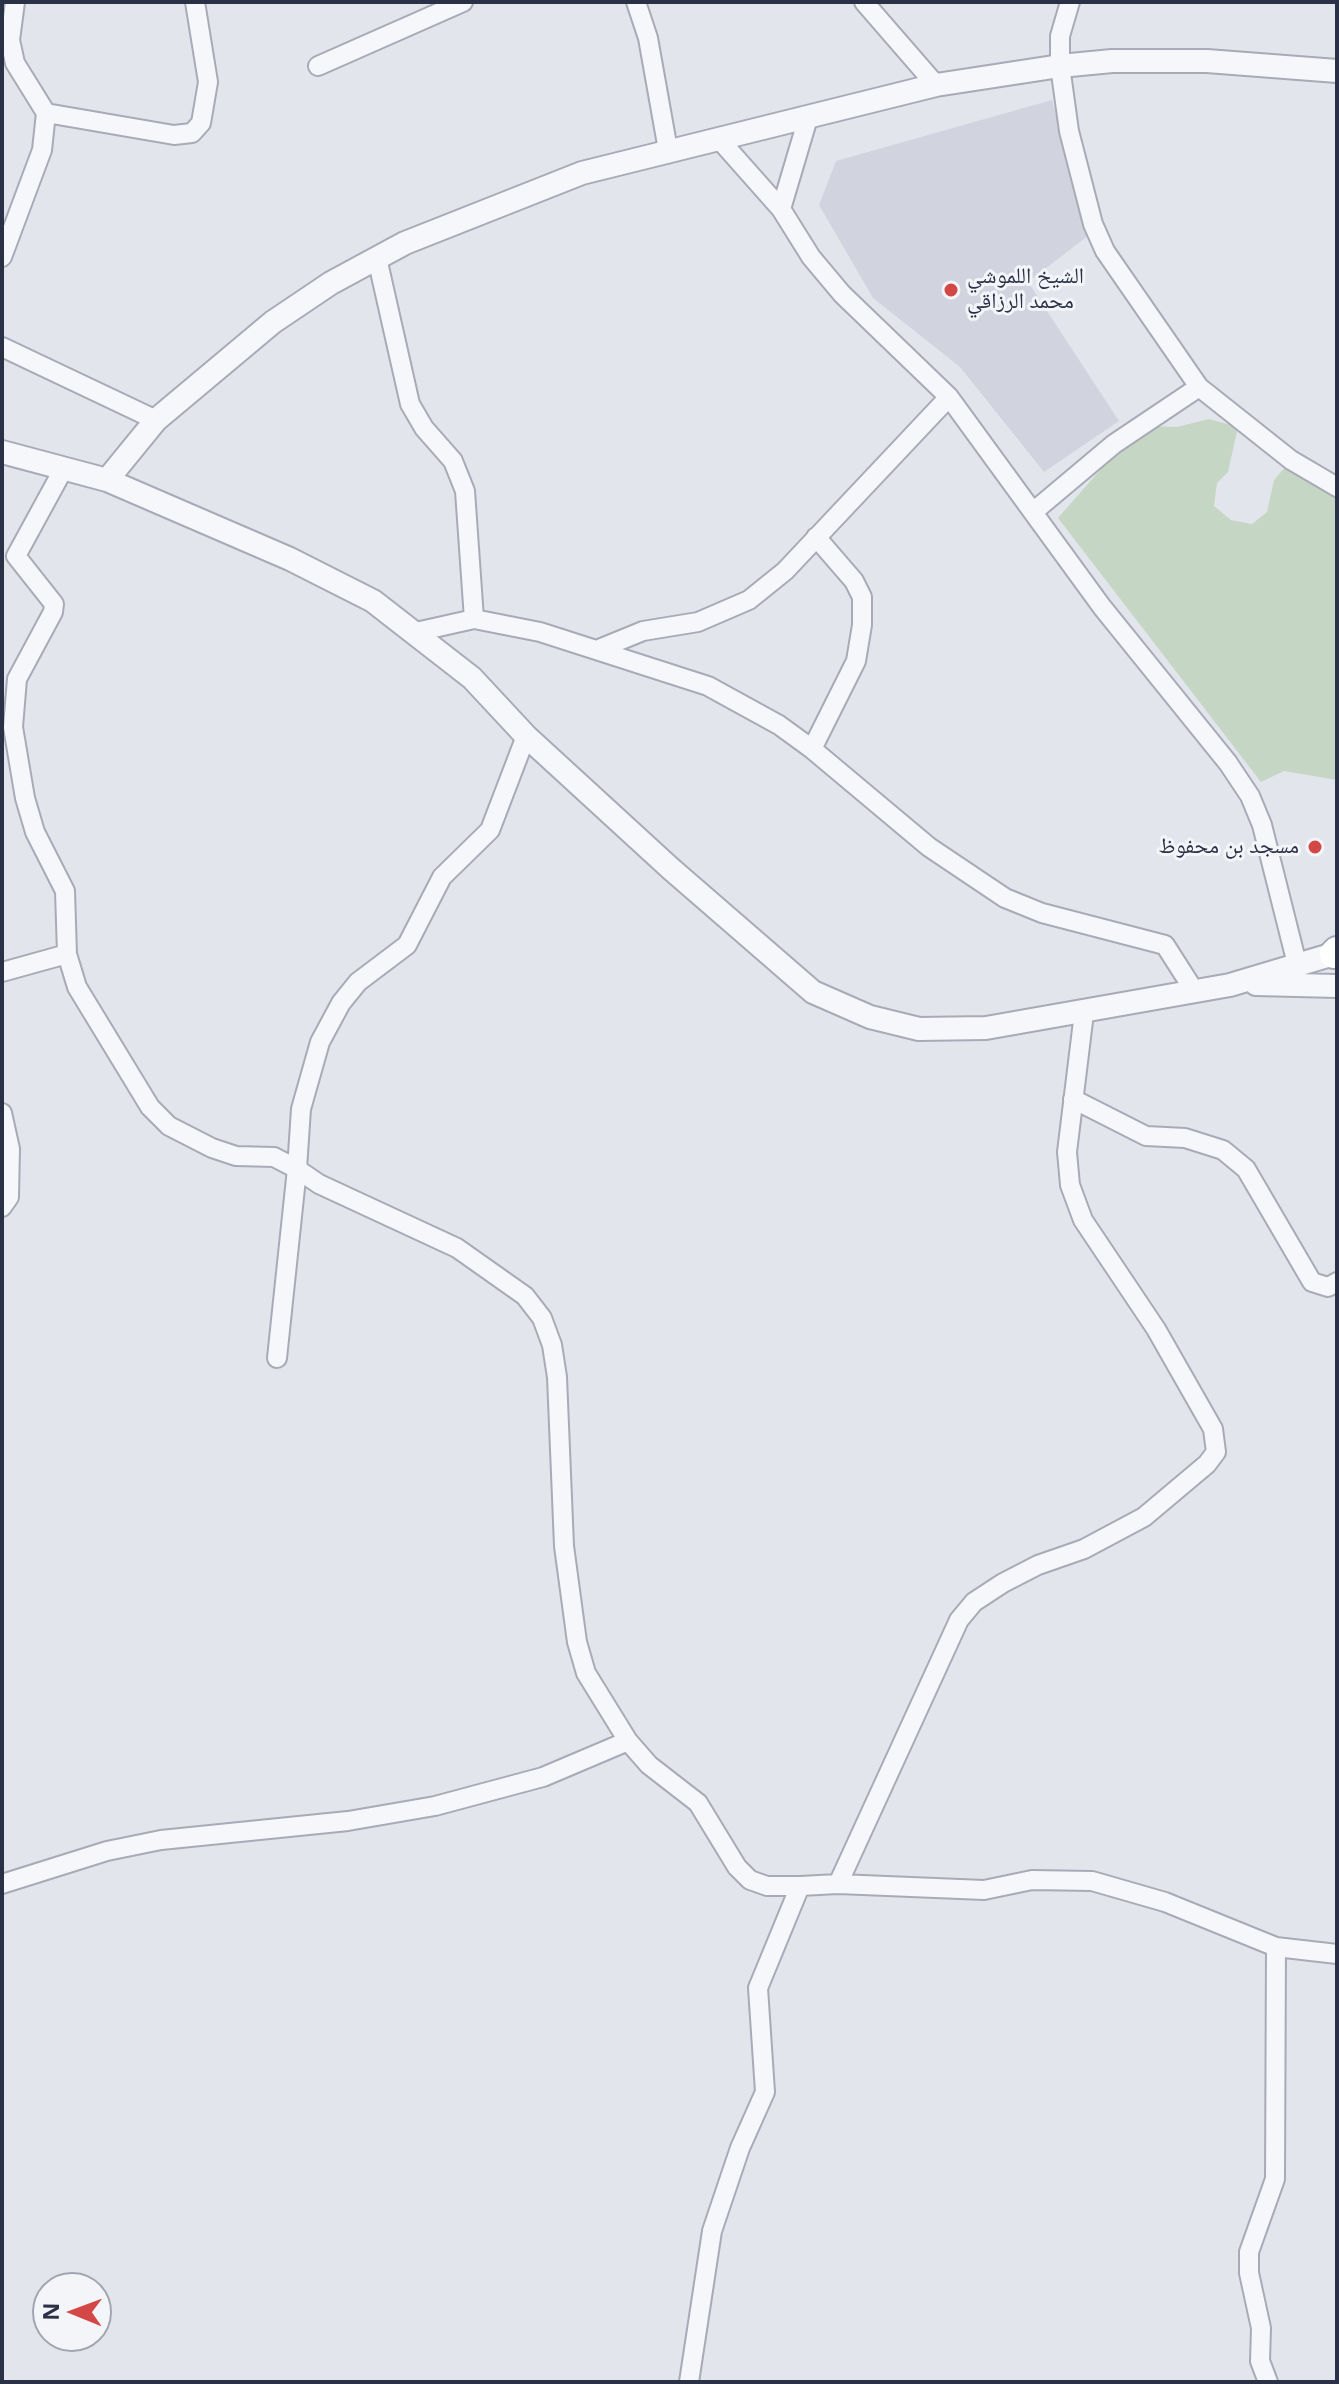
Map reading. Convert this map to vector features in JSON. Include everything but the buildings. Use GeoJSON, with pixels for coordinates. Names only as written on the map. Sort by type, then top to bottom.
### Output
{"type":"FeatureCollection","features":[{"type":"Feature","properties":{"kind":"street"},"geometry":{"type":"LineString","coordinates":[[2,257],[42,150],[46,113],[15,63],[10,40],[15,2]]}},
{"type":"Feature","properties":{"kind":"street"},"geometry":{"type":"LineString","coordinates":[[46,113],[174,135],[192,133],[201,123],[208,82],[195,2]]}},
{"type":"Feature","properties":{"kind":"street"},"geometry":{"type":"LineString","coordinates":[[318,66],[463,2]]}},
{"type":"Feature","properties":{"kind":"street"},"geometry":{"type":"LineString","coordinates":[[636,2],[648,38],[668,150]]}},
{"type":"Feature","properties":{"kind":"street"},"geometry":{"type":"LineString","coordinates":[[864,2],[936,85]]}},
{"type":"Feature","properties":{"kind":"street"},"geometry":{"type":"LineString","coordinates":[[1070,2],[1060,36],[1060,66],[1078,175],[1105,251],[1199,387],[1291,460],[1337,487]]}},
{"type":"Feature","properties":{"kind":"street"},"geometry":{"type":"LineString","coordinates":[[107,480],[156,420],[273,322],[331,283],[405,243],[582,173],[936,85],[1060,66],[1112,61],[1207,61],[1337,71]]}},
{"type":"Feature","properties":{"kind":"street"},"geometry":{"type":"LineString","coordinates":[[781,209],[808,118]]}},
{"type":"Feature","properties":{"kind":"street"},"geometry":{"type":"LineString","coordinates":[[719,139],[781,209],[811,257],[842,294],[949,397],[1102,607],[1228,763],[1250,796],[1262,825],[1297,964]]}},
{"type":"Feature","properties":{"kind":"street"},"geometry":{"type":"LineString","coordinates":[[377,258],[410,404],[424,428],[453,461],[465,491],[474,619]]}},
{"type":"Feature","properties":{"kind":"street"},"geometry":{"type":"LineString","coordinates":[[2,347],[156,420]]}},
{"type":"Feature","properties":{"kind":"street"},"geometry":{"type":"LineString","coordinates":[[1033,512],[1114,444],[1199,387]]}},
{"type":"Feature","properties":{"kind":"street"},"geometry":{"type":"LineString","coordinates":[[599,649],[643,631],[698,622],[749,600],[785,571],[949,397]]}},
{"type":"Feature","properties":{"kind":"street"},"geometry":{"type":"LineString","coordinates":[[2,452],[107,480],[290,559],[373,601],[472,678],[526,736],[670,868],[813,992],[870,1017],[919,1029],[986,1028],[1230,985],[1336,953]]}},
{"type":"Feature","properties":{"kind":"street"},"geometry":{"type":"LineString","coordinates":[[64,468],[17,549],[17,562],[54,604],[53,612],[19,669],[15,758],[35,832],[65,891],[67,954],[77,987],[150,1107],[169,1126],[212,1148],[236,1156],[274,1157],[319,1184],[457,1248],[525,1296],[542,1318],[552,1345],[557,1377],[559,1481],[577,1642],[586,1673],[628,1741],[649,1765],[698,1803],[737,1867],[750,1880],[767,1886],[838,1884],[949,1891],[984,1890],[1032,1880],[1092,1881],[1165,1902],[1276,1947],[1337,1954]]}},
{"type":"Feature","properties":{"kind":"street"},"geometry":{"type":"LineString","coordinates":[[812,749],[856,661],[862,625],[862,597],[854,581],[816,537]]}},
{"type":"Feature","properties":{"kind":"street"},"geometry":{"type":"LineString","coordinates":[[416,632],[474,619],[540,632],[708,686],[779,725],[929,847],[1005,898],[1042,913],[1165,945],[1195,992]]}},
{"type":"Feature","properties":{"kind":"street"},"geometry":{"type":"LineString","coordinates":[[2,706],[16,690]]}},
{"type":"Feature","properties":{"kind":"street"},"geometry":{"type":"LineString","coordinates":[[277,1358],[301,1109],[320,1042],[350,992],[407,945],[442,877],[490,830],[526,736]]}},
{"type":"Feature","properties":{"kind":"street"},"geometry":{"type":"LineString","coordinates":[[2,972],[67,954]]}},
{"type":"Feature","properties":{"kind":"street"},"geometry":{"type":"LineString","coordinates":[[1230,985],[1337,986]]}},
{"type":"Feature","properties":{"kind":"street"},"geometry":{"type":"LineString","coordinates":[[838,1884],[959,1620],[974,1602],[1038,1565],[1084,1549],[1144,1517],[1207,1464],[1216,1452],[1213,1429],[1156,1329],[1083,1220],[1070,1185],[1067,1152],[1084,1013]]}},
{"type":"Feature","properties":{"kind":"street"},"geometry":{"type":"LineString","coordinates":[[1073,1099],[1146,1136],[1185,1138],[1223,1150],[1246,1169],[1312,1282],[1328,1287],[1337,1282]]}},
{"type":"Feature","properties":{"kind":"street"},"geometry":{"type":"LineString","coordinates":[[2,1113],[10,1149],[9,1197],[2,1207]]}},
{"type":"Feature","properties":{"kind":"street"},"geometry":{"type":"LineString","coordinates":[[2,1884],[107,1851],[161,1840],[348,1821],[435,1806],[543,1777],[628,1741]]}},
{"type":"Feature","properties":{"kind":"street"},"geometry":{"type":"LineString","coordinates":[[689,2382],[712,2231],[740,2148],[765,2092],[758,1988],[800,1886]]}},
{"type":"Feature","properties":{"kind":"street"},"geometry":{"type":"LineString","coordinates":[[1268,2382],[1260,2361],[1261,2328],[1249,2273],[1255,2229],[1275,2179],[1276,1947]]}},
{"type":"Feature","properties":{"kind":"shaded area","name":"الشيخ اللموشي محمد الرزاقي"},"geometry":{"type":"Polygon","coordinates":[[[1052,100],[1089,235],[1028,282],[1119,421],[1044,472],[960,367],[873,298],[819,205],[836,161],[1052,100]]]}},
{"type":"Feature","properties":{"kind":"green space"},"geometry":{"type":"Polygon","coordinates":[[[1209,419],[1238,427],[1228,472],[1217,483],[1214,506],[1231,520],[1252,524],[1267,512],[1274,480],[1287,465],[1337,493],[1337,780],[1284,771],[1261,782],[1058,518],[1115,453],[1149,426],[1177,427],[1209,419]]]}},
{"type":"Feature","properties":{"kind":"place","name":"الشيخ اللموشي محمد الرزاقي"},"geometry":{"type":"Point","coordinates":[951,290]}},
{"type":"Feature","properties":{"kind":"place","name":"مسجد بن محفوظ"},"geometry":{"type":"Point","coordinates":[1315,847]}}]}
